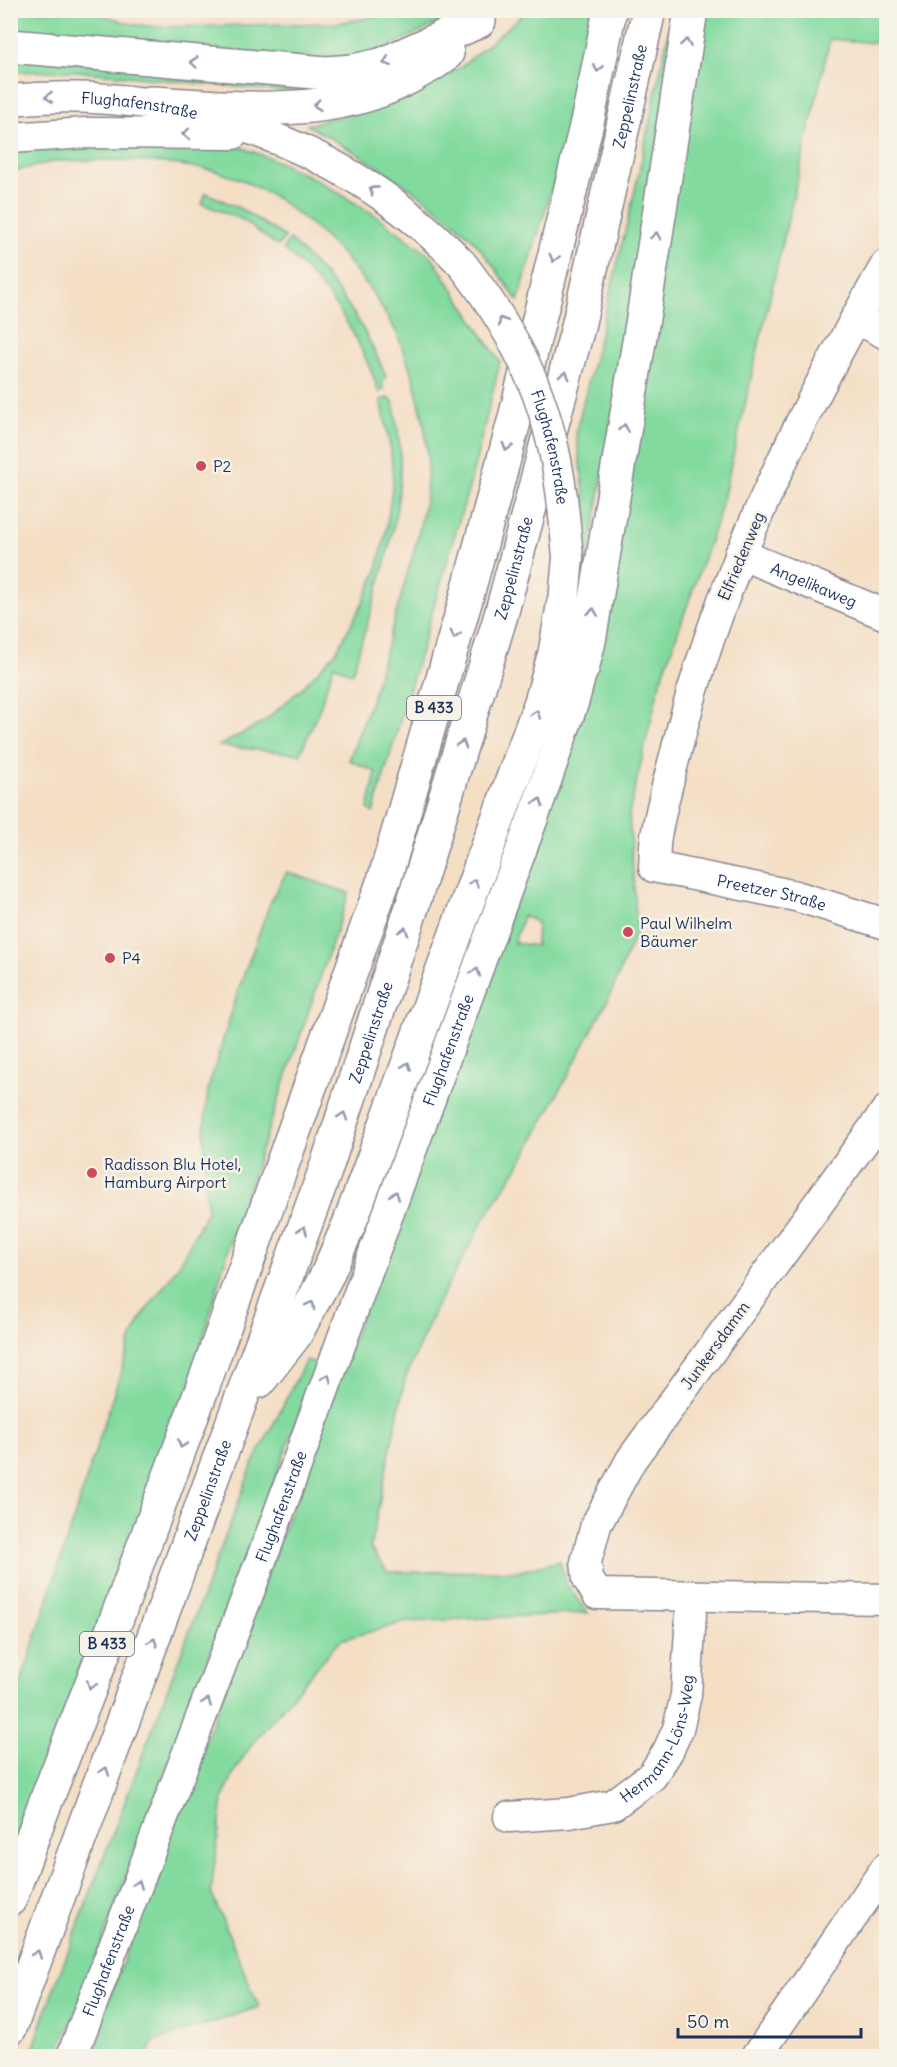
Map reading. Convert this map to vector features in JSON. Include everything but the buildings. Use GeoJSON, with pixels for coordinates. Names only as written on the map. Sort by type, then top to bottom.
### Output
{"type":"FeatureCollection","features":[{"type":"Feature","properties":{"kind":"highway","name":"B 433"},"geometry":{"type":"LineString","coordinates":[[10,1899],[202,1389],[387,874],[515,418],[588,118],[610,10]]}},
{"type":"Feature","properties":{"kind":"highway","name":"Zeppelinstraße"},"geometry":{"type":"LineString","coordinates":[[10,2028],[325,1171],[402,938],[501,615],[578,327],[649,10]]}},
{"type":"Feature","properties":{"kind":"highway"},"geometry":{"type":"LineString","coordinates":[[582,669],[589,641],[643,318],[691,10]]}},
{"type":"Feature","properties":{"kind":"highway"},"geometry":{"type":"LineString","coordinates":[[10,46],[326,73],[353,71],[381,65],[485,16]]}},
{"type":"Feature","properties":{"kind":"highway"},"geometry":{"type":"LineString","coordinates":[[150,103],[268,107],[317,106],[374,94],[441,59],[485,16]]}},
{"type":"Feature","properties":{"kind":"highway"},"geometry":{"type":"LineString","coordinates":[[241,1404],[295,1335],[327,1275],[350,1222],[541,702],[555,653],[564,601]]}},
{"type":"Feature","properties":{"kind":"street","name":"Flughafenstraße"},"geometry":{"type":"LineString","coordinates":[[10,100],[56,97],[150,103],[218,119],[266,134],[355,177],[445,246],[462,264],[516,342],[549,427],[561,481],[568,557],[564,601],[582,669],[574,700],[538,804],[274,1526],[72,2056]]}},
{"type":"Feature","properties":{"kind":"street","name":"Flughafenstraße"},"geometry":{"type":"LineString","coordinates":[[10,138],[86,133],[266,134]]}},
{"type":"Feature","properties":{"kind":"street","name":"Elfriedenweg"},"geometry":{"type":"LineString","coordinates":[[654,867],[656,833],[690,694],[740,554],[794,437],[886,265]]}},
{"type":"Feature","properties":{"kind":"street"},"geometry":{"type":"LineString","coordinates":[[856,318],[886,334]]}},
{"type":"Feature","properties":{"kind":"street","name":"Angelikaweg"},"geometry":{"type":"LineString","coordinates":[[740,554],[886,615]]}},
{"type":"Feature","properties":{"kind":"street","name":"Preetzer Straße"},"geometry":{"type":"LineString","coordinates":[[654,867],[796,896],[886,924]]}},
{"type":"Feature","properties":{"kind":"street","name":"Junkersdamm"},"geometry":{"type":"LineString","coordinates":[[693,1597],[597,1594],[588,1579],[586,1562],[596,1525],[631,1460],[886,1111]]}},
{"type":"Feature","properties":{"kind":"street"},"geometry":{"type":"LineString","coordinates":[[693,1597],[886,1599]]}},
{"type":"Feature","properties":{"kind":"street","name":"Hermann-Löns-Weg"},"geometry":{"type":"LineString","coordinates":[[509,1816],[569,1813],[613,1805],[652,1776],[668,1751],[678,1729],[686,1695],[693,1597]]}},
{"type":"Feature","properties":{"kind":"street"},"geometry":{"type":"LineString","coordinates":[[757,2056],[886,1868]]}},
{"type":"Feature","properties":{"kind":"green space"},"geometry":{"type":"Polygon","coordinates":[[[10,11],[91,11],[131,24],[160,27],[336,23],[393,11],[459,11],[381,50],[345,57],[311,58],[11,31],[10,11]]]}},
{"type":"Feature","properties":{"kind":"green space"},"geometry":{"type":"Polygon","coordinates":[[[524,11],[594,11],[562,166],[553,184],[518,301],[481,250],[451,220],[391,175],[307,125],[407,98],[461,67],[520,17],[524,11]]]}},
{"type":"Feature","properties":{"kind":"green space"},"geometry":{"type":"Polygon","coordinates":[[[673,11],[680,11],[584,586],[581,522],[586,506],[576,432],[634,195],[673,11]]]}},
{"type":"Feature","properties":{"kind":"green space"},"geometry":{"type":"Polygon","coordinates":[[[701,11],[886,11],[886,44],[830,39],[720,512],[659,686],[629,814],[637,930],[609,998],[524,1157],[484,1219],[437,1305],[405,1379],[370,1548],[388,1572],[520,1571],[560,1561],[567,1585],[588,1613],[406,1622],[340,1640],[252,1744],[234,1772],[223,1798],[211,1892],[259,2007],[153,2042],[147,2056],[88,2056],[284,1529],[574,732],[701,11]],[[523,916],[514,943],[536,946],[537,922],[523,916]]]}},
{"type":"Feature","properties":{"kind":"green space"},"geometry":{"type":"Polygon","coordinates":[[[11,58],[376,77],[311,91],[277,91],[76,71],[11,72],[11,58]]]}},
{"type":"Feature","properties":{"kind":"green space"},"geometry":{"type":"Polygon","coordinates":[[[221,144],[243,148],[317,180],[375,215],[432,257],[500,362],[471,480],[373,813],[368,809],[376,772],[349,760],[372,698],[417,540],[426,497],[428,458],[424,424],[413,376],[396,331],[372,292],[343,255],[314,227],[278,199],[245,181],[212,170],[166,163],[118,160],[56,161],[11,172],[11,148],[221,144]]]}},
{"type":"Feature","properties":{"kind":"green space"},"geometry":{"type":"Polygon","coordinates":[[[206,193],[241,209],[285,237],[278,246],[239,218],[202,204],[206,193]]]}},
{"type":"Feature","properties":{"kind":"green space"},"geometry":{"type":"Polygon","coordinates":[[[290,240],[334,286],[357,319],[386,377],[382,383],[384,389],[379,392],[362,351],[329,296],[283,249],[290,240]]]}},
{"type":"Feature","properties":{"kind":"green space"},"geometry":{"type":"Polygon","coordinates":[[[387,398],[393,401],[399,442],[400,482],[384,566],[352,674],[334,665],[319,710],[300,754],[219,746],[262,723],[299,691],[336,652],[361,606],[376,573],[386,533],[393,481],[391,451],[381,400],[387,398]]]}},
{"type":"Feature","properties":{"kind":"green space"},"geometry":{"type":"Polygon","coordinates":[[[287,872],[349,893],[232,1236],[189,1387],[11,1852],[10,1717],[132,1337],[143,1315],[179,1265],[207,1211],[204,1131],[208,1089],[239,988],[272,898],[287,872]]]}},
{"type":"Feature","properties":{"kind":"green space"},"geometry":{"type":"Polygon","coordinates":[[[306,1360],[318,1364],[76,2011],[56,2056],[31,2056],[49,2002],[252,1466],[306,1360]]]}},
{"type":"Feature","properties":{"kind":"place","name":"P2"},"geometry":{"type":"Point","coordinates":[201,466]}},
{"type":"Feature","properties":{"kind":"place","name":"Paul Wilhelm Bäumer"},"geometry":{"type":"Point","coordinates":[628,932]}},
{"type":"Feature","properties":{"kind":"place","name":"P4"},"geometry":{"type":"Point","coordinates":[110,958]}},
{"type":"Feature","properties":{"kind":"place","name":"Radisson Blu Hotel, Hamburg Airport"},"geometry":{"type":"Point","coordinates":[92,1173]}}]}
